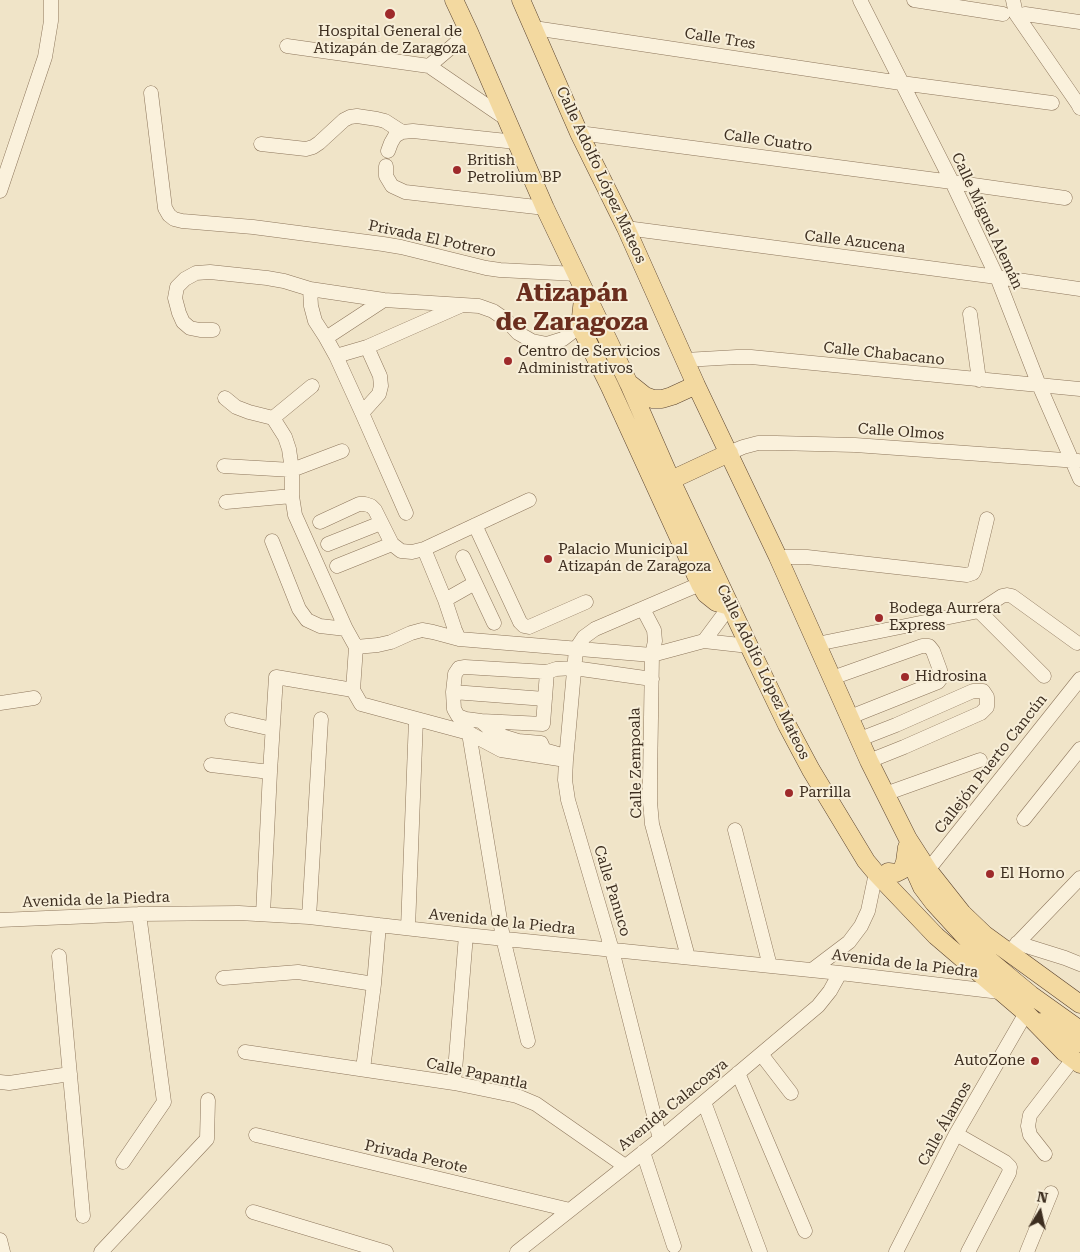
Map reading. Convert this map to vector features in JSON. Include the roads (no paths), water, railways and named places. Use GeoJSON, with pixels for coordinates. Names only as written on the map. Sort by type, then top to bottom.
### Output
{"type":"FeatureCollection","features":[{"type":"Feature","properties":{"kind":"main road","name":"Calle Adolfo López Mateos"},"geometry":{"type":"LineString","coordinates":[[454,0],[545,208],[629,384],[671,480],[787,725],[811,770],[877,869],[936,936],[1026,1013]]}},
{"type":"Feature","properties":{"kind":"main road","name":"Calle Adolfo López Mateos"},"geometry":{"type":"LineString","coordinates":[[521,0],[696,385],[778,557],[869,761],[908,839]]}},
{"type":"Feature","properties":{"kind":"main road"},"geometry":{"type":"LineString","coordinates":[[584,290],[580,326],[700,584],[706,594],[716,602],[730,606]]}},
{"type":"Feature","properties":{"kind":"main road"},"geometry":{"type":"LineString","coordinates":[[607,338],[610,387]]}},
{"type":"Feature","properties":{"kind":"main road"},"geometry":{"type":"LineString","coordinates":[[629,384],[645,396],[653,399],[672,396],[696,385]]}},
{"type":"Feature","properties":{"kind":"main road"},"geometry":{"type":"LineString","coordinates":[[671,480],[729,453]]}},
{"type":"Feature","properties":{"kind":"main road"},"geometry":{"type":"LineString","coordinates":[[877,869],[896,873],[902,870],[908,839]]}},
{"type":"Feature","properties":{"kind":"main road"},"geometry":{"type":"LineString","coordinates":[[908,839],[928,870],[962,913],[985,934],[1013,948],[1080,1004]]}},
{"type":"Feature","properties":{"kind":"main road"},"geometry":{"type":"LineString","coordinates":[[908,839],[913,867],[917,877],[934,903],[978,951],[1031,995],[1080,1030]]}},
{"type":"Feature","properties":{"kind":"main road"},"geometry":{"type":"LineString","coordinates":[[1026,1013],[1080,1042]]}},
{"type":"Feature","properties":{"kind":"main road"},"geometry":{"type":"LineString","coordinates":[[1026,1013],[1076,1062]]}},
{"type":"Feature","properties":{"kind":"street"},"geometry":{"type":"LineString","coordinates":[[0,191],[44,57],[51,21],[51,0]]}},
{"type":"Feature","properties":{"kind":"street","name":"Calle Miguel Alemán"},"geometry":{"type":"LineString","coordinates":[[860,0],[952,182],[997,277],[1039,385],[1076,461],[1080,479]]}},
{"type":"Feature","properties":{"kind":"street"},"geometry":{"type":"LineString","coordinates":[[914,0],[1014,10],[1080,22]]}},
{"type":"Feature","properties":{"kind":"street"},"geometry":{"type":"LineString","coordinates":[[1014,10],[1080,108]]}},
{"type":"Feature","properties":{"kind":"street","name":"Calle Tres"},"geometry":{"type":"LineString","coordinates":[[534,28],[902,83],[1052,103]]}},
{"type":"Feature","properties":{"kind":"street"},"geometry":{"type":"LineString","coordinates":[[429,66],[469,32]]}},
{"type":"Feature","properties":{"kind":"street"},"geometry":{"type":"LineString","coordinates":[[287,46],[429,66],[505,118]]}},
{"type":"Feature","properties":{"kind":"street","name":"Privada El Potrero"},"geometry":{"type":"LineString","coordinates":[[151,93],[165,208],[174,219],[253,227],[401,247],[500,270],[577,274]]}},
{"type":"Feature","properties":{"kind":"street"},"geometry":{"type":"LineString","coordinates":[[261,144],[306,149],[313,148],[344,120],[358,116],[377,118],[402,132]]}},
{"type":"Feature","properties":{"kind":"street"},"geometry":{"type":"LineString","coordinates":[[388,151],[395,136],[402,132],[413,131],[516,142]]}},
{"type":"Feature","properties":{"kind":"street","name":"Calle Cuatro"},"geometry":{"type":"LineString","coordinates":[[580,132],[1065,198]]}},
{"type":"Feature","properties":{"kind":"street"},"geometry":{"type":"LineString","coordinates":[[386,166],[386,176],[392,186],[405,192],[545,208]]}},
{"type":"Feature","properties":{"kind":"street","name":"Calle Azucena"},"geometry":{"type":"LineString","coordinates":[[626,228],[1080,289]]}},
{"type":"Feature","properties":{"kind":"street"},"geometry":{"type":"LineString","coordinates":[[213,330],[190,328],[183,322],[179,313],[175,298],[178,287],[185,279],[196,273],[210,272],[267,278],[310,289],[384,300],[479,306],[493,311],[506,320],[518,333],[532,341],[547,344],[562,339],[580,326]]}},
{"type":"Feature","properties":{"kind":"street"},"geometry":{"type":"LineString","coordinates":[[310,289],[311,306],[315,321],[336,356],[406,513]]}},
{"type":"Feature","properties":{"kind":"street"},"geometry":{"type":"LineString","coordinates":[[326,338],[384,300]]}},
{"type":"Feature","properties":{"kind":"street"},"geometry":{"type":"LineString","coordinates":[[336,356],[367,347],[463,304]]}},
{"type":"Feature","properties":{"kind":"street"},"geometry":{"type":"LineString","coordinates":[[970,314],[979,380]]}},
{"type":"Feature","properties":{"kind":"street"},"geometry":{"type":"LineString","coordinates":[[362,412],[378,394],[381,386],[380,376],[367,347]]}},
{"type":"Feature","properties":{"kind":"street","name":"Calle Chabacano"},"geometry":{"type":"LineString","coordinates":[[685,360],[751,357],[1080,389]]}},
{"type":"Feature","properties":{"kind":"street"},"geometry":{"type":"LineString","coordinates":[[273,418],[312,386]]}},
{"type":"Feature","properties":{"kind":"street"},"geometry":{"type":"LineString","coordinates":[[225,398],[236,407],[273,418],[285,437],[292,470],[292,496],[295,515],[346,629],[356,647],[353,690],[361,704],[469,733],[501,750],[566,758]]}},
{"type":"Feature","properties":{"kind":"street","name":"Calle Olmos"},"geometry":{"type":"LineString","coordinates":[[729,453],[758,443],[776,443],[855,445],[1076,461]]}},
{"type":"Feature","properties":{"kind":"street"},"geometry":{"type":"LineString","coordinates":[[224,466],[292,470],[342,451]]}},
{"type":"Feature","properties":{"kind":"street"},"geometry":{"type":"LineString","coordinates":[[226,502],[292,496]]}},
{"type":"Feature","properties":{"kind":"street"},"geometry":{"type":"LineString","coordinates":[[320,522],[359,504],[366,504],[375,510],[392,544],[401,551],[412,552],[424,549],[529,500]]}},
{"type":"Feature","properties":{"kind":"street"},"geometry":{"type":"LineString","coordinates":[[778,557],[807,557],[967,576],[973,573],[975,569],[987,519]]}},
{"type":"Feature","properties":{"kind":"street"},"geometry":{"type":"LineString","coordinates":[[328,544],[381,523]]}},
{"type":"Feature","properties":{"kind":"street"},"geometry":{"type":"LineString","coordinates":[[475,525],[520,622],[524,626],[529,627],[586,602]]}},
{"type":"Feature","properties":{"kind":"street"},"geometry":{"type":"LineString","coordinates":[[272,541],[299,609],[307,620],[320,626],[346,629]]}},
{"type":"Feature","properties":{"kind":"street"},"geometry":{"type":"LineString","coordinates":[[337,566],[392,544]]}},
{"type":"Feature","properties":{"kind":"street"},"geometry":{"type":"LineString","coordinates":[[424,549],[459,639]]}},
{"type":"Feature","properties":{"kind":"street"},"geometry":{"type":"LineString","coordinates":[[463,557],[494,623]]}},
{"type":"Feature","properties":{"kind":"street"},"geometry":{"type":"LineString","coordinates":[[445,600],[475,583]]}},
{"type":"Feature","properties":{"kind":"street"},"geometry":{"type":"LineString","coordinates":[[576,649],[584,637],[594,629],[700,584]]}},
{"type":"Feature","properties":{"kind":"street"},"geometry":{"type":"LineString","coordinates":[[817,644],[979,611],[1002,596],[1007,595],[1012,596],[1077,643]]}},
{"type":"Feature","properties":{"kind":"street"},"geometry":{"type":"LineString","coordinates":[[704,641],[730,606]]}},
{"type":"Feature","properties":{"kind":"street","name":"Calle Zempoala"},"geometry":{"type":"LineString","coordinates":[[643,609],[654,630],[655,641],[652,655],[650,781],[652,824],[688,957]]}},
{"type":"Feature","properties":{"kind":"street"},"geometry":{"type":"LineString","coordinates":[[979,611],[1044,676]]}},
{"type":"Feature","properties":{"kind":"street"},"geometry":{"type":"LineString","coordinates":[[356,647],[391,642],[422,630],[459,639],[652,655],[704,641],[749,646]]}},
{"type":"Feature","properties":{"kind":"street"},"geometry":{"type":"LineString","coordinates":[[832,678],[922,646],[929,646],[933,651],[940,670],[938,682],[850,717]]}},
{"type":"Feature","properties":{"kind":"street","name":"Calle Panuco"},"geometry":{"type":"LineString","coordinates":[[576,649],[566,758],[565,780],[568,800],[612,950],[660,1139]]}},
{"type":"Feature","properties":{"kind":"street"},"geometry":{"type":"LineString","coordinates":[[543,724],[481,721],[458,716],[454,709],[454,692],[456,674],[459,668],[547,672],[556,668],[574,668],[652,679]]}},
{"type":"Feature","properties":{"kind":"street"},"geometry":{"type":"LineString","coordinates":[[547,672],[541,743],[544,750],[566,758]]}},
{"type":"Feature","properties":{"kind":"street"},"geometry":{"type":"LineString","coordinates":[[263,914],[276,677],[353,690]]}},
{"type":"Feature","properties":{"kind":"street","name":"Callejón Puerto Cancún"},"geometry":{"type":"LineString","coordinates":[[928,870],[1080,679]]}},
{"type":"Feature","properties":{"kind":"street"},"geometry":{"type":"LineString","coordinates":[[860,739],[973,691],[983,691],[988,697],[987,707],[981,713],[869,761]]}},
{"type":"Feature","properties":{"kind":"street"},"geometry":{"type":"LineString","coordinates":[[454,692],[545,699]]}},
{"type":"Feature","properties":{"kind":"street"},"geometry":{"type":"LineString","coordinates":[[0,703],[34,698]]}},
{"type":"Feature","properties":{"kind":"street"},"geometry":{"type":"LineString","coordinates":[[309,917],[321,719]]}},
{"type":"Feature","properties":{"kind":"street"},"geometry":{"type":"LineString","coordinates":[[408,928],[416,719]]}},
{"type":"Feature","properties":{"kind":"street"},"geometry":{"type":"LineString","coordinates":[[232,720],[272,729]]}},
{"type":"Feature","properties":{"kind":"street"},"geometry":{"type":"LineString","coordinates":[[481,721],[492,731],[505,737],[518,741],[541,743]]}},
{"type":"Feature","properties":{"kind":"street"},"geometry":{"type":"LineString","coordinates":[[469,733],[503,938],[528,1041]]}},
{"type":"Feature","properties":{"kind":"street"},"geometry":{"type":"LineString","coordinates":[[1024,819],[1080,749]]}},
{"type":"Feature","properties":{"kind":"street"},"geometry":{"type":"LineString","coordinates":[[886,794],[980,760]]}},
{"type":"Feature","properties":{"kind":"street"},"geometry":{"type":"LineString","coordinates":[[211,765],[270,772]]}},
{"type":"Feature","properties":{"kind":"street"},"geometry":{"type":"LineString","coordinates":[[735,830],[770,966]]}},
{"type":"Feature","properties":{"kind":"street"},"geometry":{"type":"LineString","coordinates":[[812,970],[849,942],[861,926],[868,911],[877,869]]}},
{"type":"Feature","properties":{"kind":"street"},"geometry":{"type":"LineString","coordinates":[[1013,948],[1080,878]]}},
{"type":"Feature","properties":{"kind":"street","name":"Avenida de la Piedra"},"geometry":{"type":"LineString","coordinates":[[0,920],[139,914],[239,913],[309,917],[840,973],[1000,992]]}},
{"type":"Feature","properties":{"kind":"street"},"geometry":{"type":"LineString","coordinates":[[123,1162],[164,1102],[139,914]]}},
{"type":"Feature","properties":{"kind":"street"},"geometry":{"type":"LineString","coordinates":[[363,1069],[374,984],[379,925]]}},
{"type":"Feature","properties":{"kind":"street"},"geometry":{"type":"LineString","coordinates":[[454,1083],[466,935]]}},
{"type":"Feature","properties":{"kind":"street"},"geometry":{"type":"LineString","coordinates":[[1013,948],[1065,958],[1080,964]]}},
{"type":"Feature","properties":{"kind":"street"},"geometry":{"type":"LineString","coordinates":[[60,956],[83,1216]]}},
{"type":"Feature","properties":{"kind":"street"},"geometry":{"type":"LineString","coordinates":[[222,978],[298,972],[374,984]]}},
{"type":"Feature","properties":{"kind":"street","name":"Avenida Calacoaya"},"geometry":{"type":"LineString","coordinates":[[517,1252],[660,1139],[818,1006],[830,991],[840,973]]}},
{"type":"Feature","properties":{"kind":"street","name":"Calle Álamos"},"geometry":{"type":"LineString","coordinates":[[896,1252],[956,1134],[1026,1013]]}},
{"type":"Feature","properties":{"kind":"street","name":"Calle Papantla"},"geometry":{"type":"LineString","coordinates":[[245,1052],[454,1083],[517,1096],[536,1104],[625,1166]]}},
{"type":"Feature","properties":{"kind":"street"},"geometry":{"type":"LineString","coordinates":[[761,1054],[791,1093]]}},
{"type":"Feature","properties":{"kind":"street"},"geometry":{"type":"LineString","coordinates":[[1045,1154],[1030,1135],[1028,1126],[1030,1116],[1076,1062]]}},
{"type":"Feature","properties":{"kind":"street"},"geometry":{"type":"LineString","coordinates":[[738,1073],[805,1231]]}},
{"type":"Feature","properties":{"kind":"street"},"geometry":{"type":"LineString","coordinates":[[3,1084],[70,1074]]}},
{"type":"Feature","properties":{"kind":"street"},"geometry":{"type":"LineString","coordinates":[[101,1252],[207,1139],[208,1100]]}},
{"type":"Feature","properties":{"kind":"street"},"geometry":{"type":"LineString","coordinates":[[704,1102],[760,1252]]}},
{"type":"Feature","properties":{"kind":"street"},"geometry":{"type":"LineString","coordinates":[[956,1134],[1005,1162],[1010,1167],[1010,1172],[968,1252]]}},
{"type":"Feature","properties":{"kind":"street","name":"Privada Perote"},"geometry":{"type":"LineString","coordinates":[[256,1135],[570,1210]]}},
{"type":"Feature","properties":{"kind":"street"},"geometry":{"type":"LineString","coordinates":[[642,1152],[674,1246]]}},
{"type":"Feature","properties":{"kind":"street"},"geometry":{"type":"LineString","coordinates":[[1028,1252],[1051,1192]]}},
{"type":"Feature","properties":{"kind":"street"},"geometry":{"type":"LineString","coordinates":[[253,1212],[386,1252]]}},
{"type":"Feature","properties":{"kind":"street"},"geometry":{"type":"LineString","coordinates":[[0,1240],[3,1252]]}},
{"type":"Feature","properties":{"kind":"place","name":"Hospital General de Atizapán de Zaragoza"},"geometry":{"type":"Point","coordinates":[390,14]}},
{"type":"Feature","properties":{"kind":"place","name":"British Petrolium BP"},"geometry":{"type":"Point","coordinates":[457,170]}},
{"type":"Feature","properties":{"kind":"place","name":"Centro de Servicios Administrativos"},"geometry":{"type":"Point","coordinates":[508,361]}},
{"type":"Feature","properties":{"kind":"place","name":"Palacio Municipal Atizapán de Zaragoza"},"geometry":{"type":"Point","coordinates":[548,559]}},
{"type":"Feature","properties":{"kind":"place","name":"Bodega Aurrera Express"},"geometry":{"type":"Point","coordinates":[879,618]}},
{"type":"Feature","properties":{"kind":"place","name":"Hidrosina"},"geometry":{"type":"Point","coordinates":[905,677]}},
{"type":"Feature","properties":{"kind":"place","name":"Parrilla"},"geometry":{"type":"Point","coordinates":[789,793]}},
{"type":"Feature","properties":{"kind":"place","name":"El Horno"},"geometry":{"type":"Point","coordinates":[990,874]}},
{"type":"Feature","properties":{"kind":"place","name":"AutoZone"},"geometry":{"type":"Point","coordinates":[1035,1061]}},
{"type":"Feature","properties":{"kind":"district","name":"Atizapán de Zaragoza"},"geometry":{"type":"Point","coordinates":[572,308]}}]}
